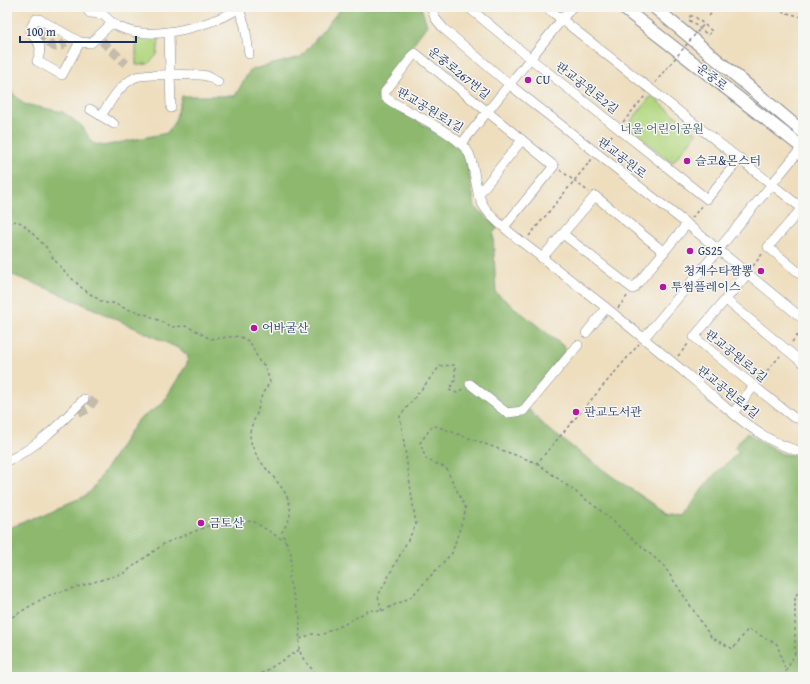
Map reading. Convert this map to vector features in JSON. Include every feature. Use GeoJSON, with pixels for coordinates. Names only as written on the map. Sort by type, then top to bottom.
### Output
{"type":"FeatureCollection","features":[{"type":"Feature","properties":{"kind":"main road","name":"운중로"},"geometry":{"type":"LineString","coordinates":[[622,7],[803,147]]}},
{"type":"Feature","properties":{"kind":"main road","name":"운중로"},"geometry":{"type":"LineString","coordinates":[[654,7],[803,132]]}},
{"type":"Feature","properties":{"kind":"street"},"geometry":{"type":"LineString","coordinates":[[86,7],[90,13],[103,14]]}},
{"type":"Feature","properties":{"kind":"street"},"geometry":{"type":"LineString","coordinates":[[96,7],[112,23],[126,30],[143,33],[169,32],[206,22],[241,8],[249,54]]}},
{"type":"Feature","properties":{"kind":"street","name":"판교공원로"},"geometry":{"type":"LineString","coordinates":[[431,7],[435,18],[444,29],[510,85],[687,224],[803,319]]}},
{"type":"Feature","properties":{"kind":"street","name":"판교공원로2길"},"geometry":{"type":"LineString","coordinates":[[468,7],[707,199]]}},
{"type":"Feature","properties":{"kind":"street"},"geometry":{"type":"LineString","coordinates":[[546,7],[802,208],[768,247],[803,276]]}},
{"type":"Feature","properties":{"kind":"street"},"geometry":{"type":"LineString","coordinates":[[462,143],[572,7]]}},
{"type":"Feature","properties":{"kind":"street"},"geometry":{"type":"LineString","coordinates":[[80,42],[62,75],[33,60],[41,49],[31,32],[31,28],[36,19],[39,19],[68,40],[91,43],[100,38],[112,23]]}},
{"type":"Feature","properties":{"kind":"street"},"geometry":{"type":"LineString","coordinates":[[169,32],[171,108]]}},
{"type":"Feature","properties":{"kind":"street","name":"운중로267번길"},"geometry":{"type":"LineString","coordinates":[[415,53],[488,112]]}},
{"type":"Feature","properties":{"kind":"street","name":"판교공원로1길"},"geometry":{"type":"LineString","coordinates":[[415,53],[385,92],[385,97],[453,136],[462,143],[470,154],[478,195],[488,213],[523,243],[644,338]]}},
{"type":"Feature","properties":{"kind":"street"},"geometry":{"type":"LineString","coordinates":[[101,116],[125,84],[136,77],[149,75],[200,75],[218,82]]}},
{"type":"Feature","properties":{"kind":"street"},"geometry":{"type":"LineString","coordinates":[[90,109],[114,124]]}},
{"type":"Feature","properties":{"kind":"street"},"geometry":{"type":"LineString","coordinates":[[488,112],[554,166],[504,227]]}},
{"type":"Feature","properties":{"kind":"street"},"geometry":{"type":"LineString","coordinates":[[478,195],[522,140]]}},
{"type":"Feature","properties":{"kind":"street"},"geometry":{"type":"LineString","coordinates":[[644,338],[803,147]]}},
{"type":"Feature","properties":{"kind":"street"},"geometry":{"type":"LineString","coordinates":[[707,199],[740,158]]}},
{"type":"Feature","properties":{"kind":"street"},"geometry":{"type":"LineString","coordinates":[[542,258],[595,196],[664,252]]}},
{"type":"Feature","properties":{"kind":"street"},"geometry":{"type":"LineString","coordinates":[[563,234],[633,289],[687,224]]}},
{"type":"Feature","properties":{"kind":"street","name":"판교공원로3길"},"geometry":{"type":"LineString","coordinates":[[748,273],[694,337],[754,386],[794,416],[803,420]]}},
{"type":"Feature","properties":{"kind":"street"},"geometry":{"type":"LineString","coordinates":[[726,300],[803,363]]}},
{"type":"Feature","properties":{"kind":"street"},"geometry":{"type":"LineString","coordinates":[[586,333],[606,308]]}},
{"type":"Feature","properties":{"kind":"street","name":"판교공원로4길"},"geometry":{"type":"LineString","coordinates":[[644,338],[733,413],[769,439],[787,448],[803,452]]}},
{"type":"Feature","properties":{"kind":"street"},"geometry":{"type":"LineString","coordinates":[[470,384],[507,413],[523,411],[578,345]]}},
{"type":"Feature","properties":{"kind":"street"},"geometry":{"type":"LineString","coordinates":[[733,413],[754,386]]}},
{"type":"Feature","properties":{"kind":"street"},"geometry":{"type":"LineString","coordinates":[[7,461],[37,444],[75,413],[84,399]]}},
{"type":"Feature","properties":{"kind":"path"},"geometry":{"type":"LineString","coordinates":[[709,16],[717,7]]}},
{"type":"Feature","properties":{"kind":"path"},"geometry":{"type":"LineString","coordinates":[[764,7],[803,17]]}},
{"type":"Feature","properties":{"kind":"path"},"geometry":{"type":"LineString","coordinates":[[690,16],[694,16],[704,24],[712,31],[708,35],[689,20],[690,16]]}},
{"type":"Feature","properties":{"kind":"path"},"geometry":{"type":"LineString","coordinates":[[523,243],[704,24]]}},
{"type":"Feature","properties":{"kind":"path"},"geometry":{"type":"LineString","coordinates":[[7,145],[12,167],[7,171]]}},
{"type":"Feature","properties":{"kind":"path"},"geometry":{"type":"LineString","coordinates":[[554,166],[595,196]]}},
{"type":"Feature","properties":{"kind":"path"},"geometry":{"type":"LineString","coordinates":[[687,224],[707,199]]}},
{"type":"Feature","properties":{"kind":"path"},"geometry":{"type":"LineString","coordinates":[[7,223],[17,221],[23,224],[46,247],[53,258],[78,285],[96,299],[104,303],[113,303],[148,315],[172,327],[185,326],[210,339],[239,336],[250,342],[259,361],[265,366],[270,382],[261,397],[258,411],[250,433],[253,449],[264,468],[286,494],[290,506],[290,516],[282,532],[291,553],[290,580],[300,618],[299,650],[304,660],[320,677]]}},
{"type":"Feature","properties":{"kind":"path"},"geometry":{"type":"LineString","coordinates":[[748,273],[768,247]]}},
{"type":"Feature","properties":{"kind":"path"},"geometry":{"type":"LineString","coordinates":[[613,314],[633,289]]}},
{"type":"Feature","properties":{"kind":"path"},"geometry":{"type":"LineString","coordinates":[[754,386],[803,328]]}},
{"type":"Feature","properties":{"kind":"path"},"geometry":{"type":"LineString","coordinates":[[673,362],[694,337]]}},
{"type":"Feature","properties":{"kind":"path"},"geometry":{"type":"LineString","coordinates":[[537,463],[644,338]]}},
{"type":"Feature","properties":{"kind":"path"},"geometry":{"type":"LineString","coordinates":[[382,611],[378,596],[416,526],[400,416],[440,366],[455,365],[455,380],[449,390],[457,393],[470,384]]}},
{"type":"Feature","properties":{"kind":"path"},"geometry":{"type":"LineString","coordinates":[[300,638],[312,634],[321,635],[346,624],[368,610],[382,611],[410,597],[452,553],[466,509],[446,468],[426,459],[420,442],[433,425],[537,463],[600,510],[664,566],[711,637],[733,649],[748,628],[777,644],[787,677]]}},
{"type":"Feature","properties":{"kind":"path"},"geometry":{"type":"LineString","coordinates":[[7,620],[47,596],[124,573],[165,543],[211,525],[253,521],[287,542]]}},
{"type":"Feature","properties":{"kind":"path"},"geometry":{"type":"LineString","coordinates":[[786,672],[795,653],[795,597],[803,584]]}},
{"type":"Feature","properties":{"kind":"path"},"geometry":{"type":"LineString","coordinates":[[256,677],[299,650]]}},
{"type":"Feature","properties":{"kind":"green space"},"geometry":{"type":"Polygon","coordinates":[[[342,7],[421,7],[427,25],[379,91],[378,98],[451,141],[466,157],[475,207],[498,228],[493,233],[496,293],[567,349],[522,402],[544,426],[613,477],[667,513],[684,516],[703,488],[716,473],[739,452],[734,447],[747,433],[782,454],[803,456],[803,677],[7,677],[7,529],[83,497],[92,490],[137,421],[162,404],[187,364],[188,356],[180,349],[94,309],[7,273],[7,88],[24,104],[63,112],[82,126],[92,143],[103,146],[167,133],[175,121],[182,96],[235,96],[250,70],[301,57],[342,7]]]}},
{"type":"Feature","properties":{"kind":"green space"},"geometry":{"type":"Polygon","coordinates":[[[136,32],[160,33],[157,55],[148,64],[136,65],[136,32]]]}},
{"type":"Feature","properties":{"kind":"green space","name":"너울 어린이공원"},"geometry":{"type":"Polygon","coordinates":[[[651,96],[697,133],[672,163],[627,126],[651,96]]]}},
{"type":"Feature","properties":{"kind":"tunnel"},"geometry":{"type":"LineString","coordinates":[[40,32],[55,47],[61,46],[65,42]]}},
{"type":"Feature","properties":{"kind":"tunnel"},"geometry":{"type":"LineString","coordinates":[[102,41],[126,64]]}},
{"type":"Feature","properties":{"kind":"tunnel"},"geometry":{"type":"LineString","coordinates":[[79,413],[88,409],[95,399]]}},
{"type":"Feature","properties":{"kind":"place","name":"CU"},"geometry":{"type":"Point","coordinates":[528,80]}},
{"type":"Feature","properties":{"kind":"place","name":"슬코&몬스터"},"geometry":{"type":"Point","coordinates":[687,161]}},
{"type":"Feature","properties":{"kind":"place","name":"GS25"},"geometry":{"type":"Point","coordinates":[690,251]}},
{"type":"Feature","properties":{"kind":"place","name":"청계수타짬뽕"},"geometry":{"type":"Point","coordinates":[761,271]}},
{"type":"Feature","properties":{"kind":"place","name":"투썸플레이스"},"geometry":{"type":"Point","coordinates":[663,287]}},
{"type":"Feature","properties":{"kind":"place","name":"어바굴산"},"geometry":{"type":"Point","coordinates":[254,328]}},
{"type":"Feature","properties":{"kind":"place","name":"판교도서관"},"geometry":{"type":"Point","coordinates":[576,412]}},
{"type":"Feature","properties":{"kind":"place","name":"금토산"},"geometry":{"type":"Point","coordinates":[201,523]}}]}
